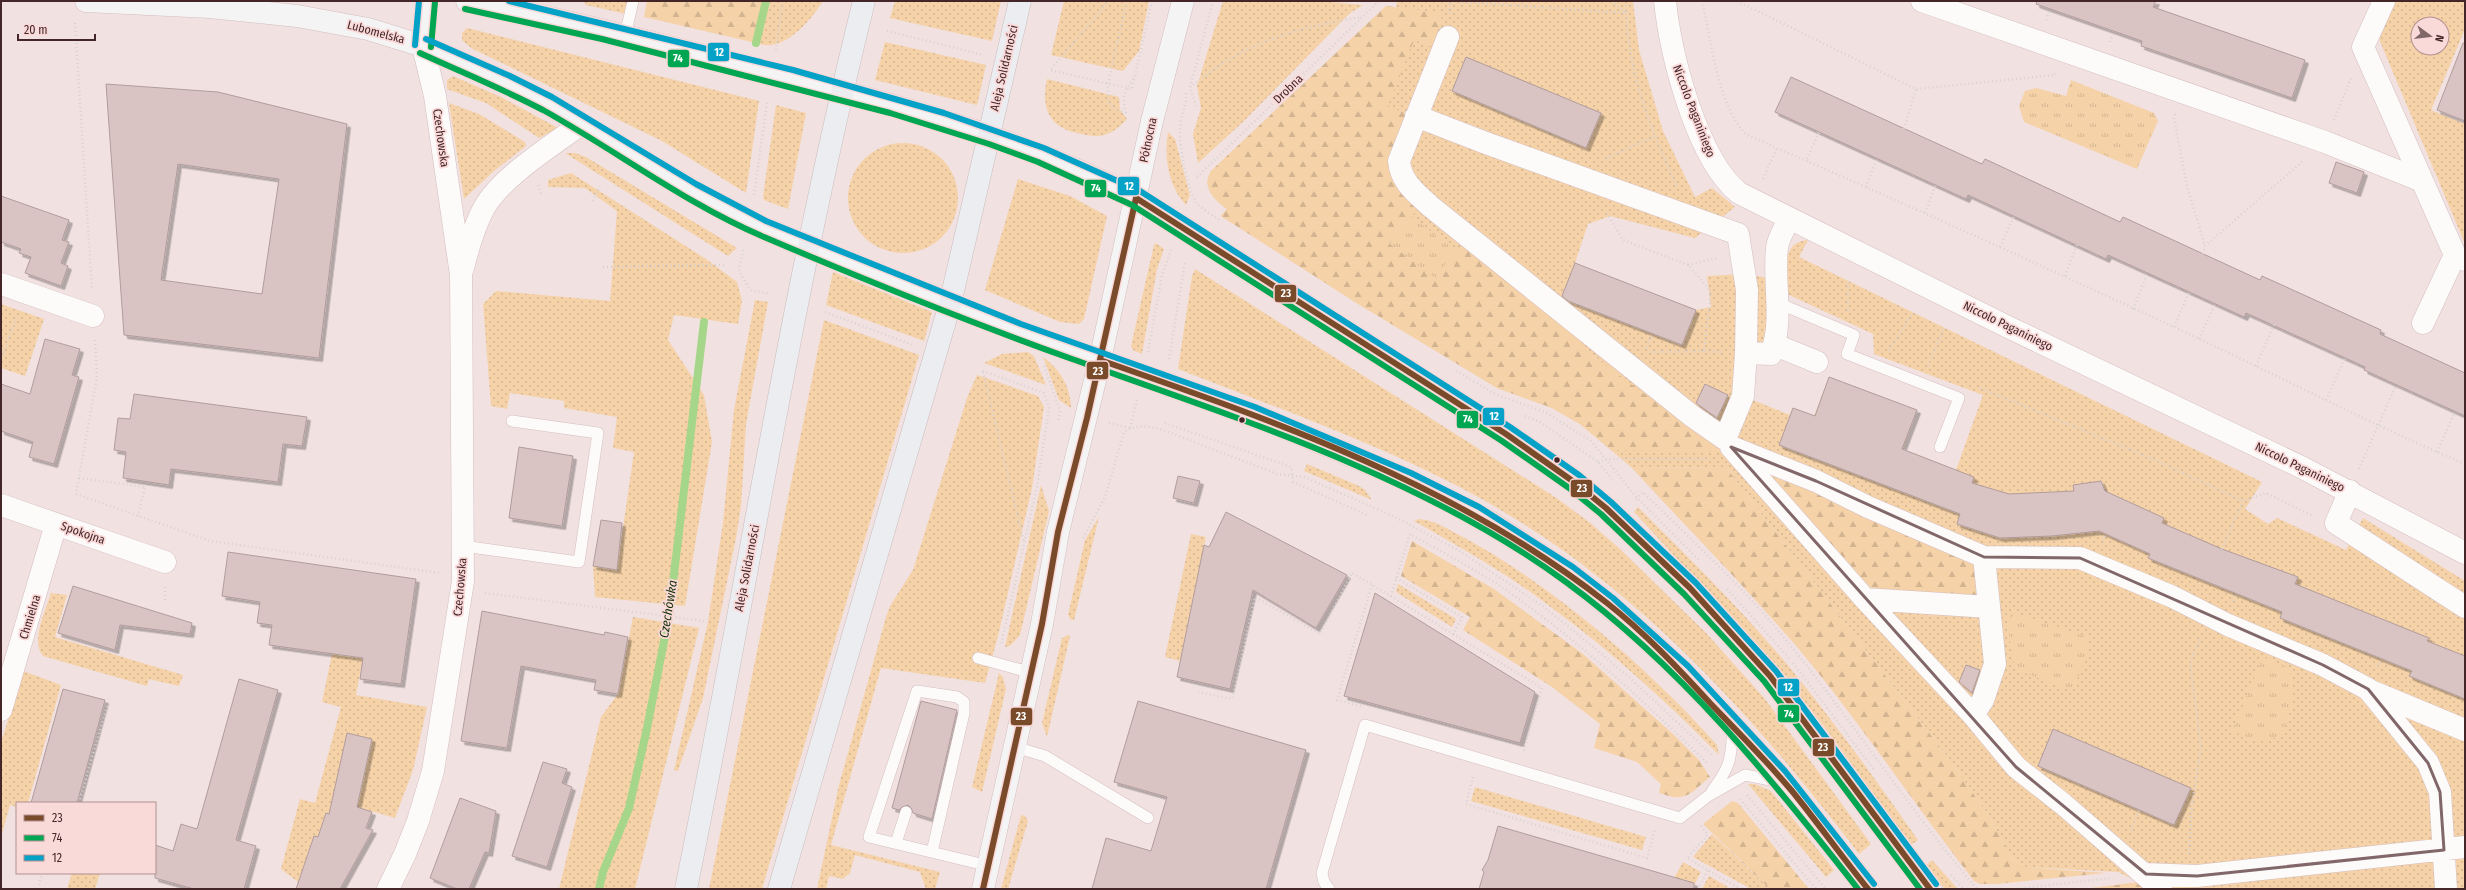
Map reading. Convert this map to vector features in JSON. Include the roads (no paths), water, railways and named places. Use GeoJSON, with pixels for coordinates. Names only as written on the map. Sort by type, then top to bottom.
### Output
{"type":"FeatureCollection","features":[{"type":"Feature","properties":{"kind":"main road"},"geometry":{"type":"LineString","coordinates":[[843,91],[864,1]]}},
{"type":"Feature","properties":{"kind":"main road","name":"Aleja Solidarności"},"geometry":{"type":"LineString","coordinates":[[950,304],[1020,1]]}},
{"type":"Feature","properties":{"kind":"main road","name":"Aleja Solidarności"},"geometry":{"type":"LineString","coordinates":[[686,889],[809,246],[843,91]]}},
{"type":"Feature","properties":{"kind":"main road"},"geometry":{"type":"LineString","coordinates":[[779,889],[950,304]]}},
{"type":"Feature","properties":{"kind":"street","name":"Czechowska"},"geometry":{"type":"LineString","coordinates":[[388,889],[405,854],[418,821],[433,771],[463,581],[461,275],[435,96],[423,46],[427,1]]}},
{"type":"Feature","properties":{"kind":"street"},"geometry":{"type":"LineString","coordinates":[[467,1],[625,36],[843,91],[989,136],[1054,159],[1136,198],[1500,430],[1574,482],[1606,508],[1690,588],[1770,676],[1930,889]]}},
{"type":"Feature","properties":{"kind":"street","name":"Północna"},"geometry":{"type":"LineString","coordinates":[[983,889],[1032,673],[1047,600],[1058,532],[1100,360],[1152,121],[1183,1]]}},
{"type":"Feature","properties":{"kind":"street","name":"Niccolo Paganiniego"},"geometry":{"type":"LineString","coordinates":[[1665,1],[1674,56],[1685,93],[1710,155],[1728,184],[1733,188],[1789,219],[2350,491],[2465,553]]}},
{"type":"Feature","properties":{"kind":"street"},"geometry":{"type":"LineString","coordinates":[[1922,1],[2325,142],[2420,180]]}},
{"type":"Feature","properties":{"kind":"street"},"geometry":{"type":"LineString","coordinates":[[2384,1],[2363,47],[2443,230],[2460,257],[2423,323]]}},
{"type":"Feature","properties":{"kind":"street","name":"Lubomelska"},"geometry":{"type":"LineString","coordinates":[[80,9],[210,7],[297,16],[368,29],[423,46],[507,83],[581,124],[729,211],[809,246],[950,304],[1031,336],[1176,385],[1280,425],[1408,480],[1475,514],[1568,573],[1608,604],[1683,672],[1785,783],[1868,889]]}},
{"type":"Feature","properties":{"kind":"street"},"geometry":{"type":"LineString","coordinates":[[1448,37],[1416,116],[1400,161],[1400,172],[1404,182],[1430,206],[1732,448],[1865,599],[1974,716],[2016,767],[2146,874],[2161,889]]}},
{"type":"Feature","properties":{"kind":"street"},"geometry":{"type":"LineString","coordinates":[[1416,116],[1738,234],[1747,290],[1746,353],[1743,396],[1732,448]]}},
{"type":"Feature","properties":{"kind":"street","name":"Czechowska"},"geometry":{"type":"LineString","coordinates":[[461,275],[469,245],[484,207],[507,182],[545,150],[581,124]]}},
{"type":"Feature","properties":{"kind":"street"},"geometry":{"type":"LineString","coordinates":[[1746,353],[1771,354],[1775,345],[1778,303],[1777,246],[1789,219]]}},
{"type":"Feature","properties":{"kind":"street"},"geometry":{"type":"LineString","coordinates":[[1,284],[93,316]]}},
{"type":"Feature","properties":{"kind":"street"},"geometry":{"type":"LineString","coordinates":[[1775,345],[1817,362]]}},
{"type":"Feature","properties":{"kind":"street"},"geometry":{"type":"LineString","coordinates":[[1732,448],[1816,481],[1868,506],[1984,557],[2080,558],[2210,615],[2228,625],[2323,665],[2368,689],[2465,730]]}},
{"type":"Feature","properties":{"kind":"street"},"geometry":{"type":"LineString","coordinates":[[2350,491],[2336,523],[2465,607]]}},
{"type":"Feature","properties":{"kind":"street","name":"Spokojna"},"geometry":{"type":"LineString","coordinates":[[1,505],[165,562]]}},
{"type":"Feature","properties":{"kind":"street","name":"Chmielna"},"geometry":{"type":"LineString","coordinates":[[1,710],[56,524]]}},
{"type":"Feature","properties":{"kind":"street"},"geometry":{"type":"LineString","coordinates":[[1974,716],[1983,700],[1995,668],[1984,557]]}},
{"type":"Feature","properties":{"kind":"street"},"geometry":{"type":"LineString","coordinates":[[1865,599],[1989,608]]}},
{"type":"Feature","properties":{"kind":"street"},"geometry":{"type":"LineString","coordinates":[[2368,689],[2428,762],[2440,792],[2446,889]]}},
{"type":"Feature","properties":{"kind":"street"},"geometry":{"type":"LineString","coordinates":[[2146,874],[2188,877],[2465,847]]}},
{"type":"Feature","properties":{"kind":"lane"},"geometry":{"type":"LineString","coordinates":[[625,36],[633,1]]}},
{"type":"Feature","properties":{"kind":"lane"},"geometry":{"type":"LineString","coordinates":[[1778,303],[1854,335],[1847,354],[1959,398],[1940,447]]}},
{"type":"Feature","properties":{"kind":"lane"},"geometry":{"type":"LineString","coordinates":[[463,546],[579,562],[598,433],[512,421]]}},
{"type":"Feature","properties":{"kind":"lane"},"geometry":{"type":"LineString","coordinates":[[978,658],[1032,673]]}},
{"type":"Feature","properties":{"kind":"lane"},"geometry":{"type":"LineString","coordinates":[[932,852],[964,713],[964,702],[957,697],[936,699],[917,690],[869,837],[989,866]]}},
{"type":"Feature","properties":{"kind":"lane"},"geometry":{"type":"LineString","coordinates":[[1329,889],[1324,882],[1322,873],[1365,725],[1680,818],[1708,796],[1730,775],[1733,727]]}},
{"type":"Feature","properties":{"kind":"lane"},"geometry":{"type":"LineString","coordinates":[[1015,747],[1045,756],[1148,818]]}},
{"type":"Feature","properties":{"kind":"lane"},"geometry":{"type":"LineString","coordinates":[[1730,775],[1744,775],[1785,783]]}},
{"type":"Feature","properties":{"kind":"lane"},"geometry":{"type":"LineString","coordinates":[[896,843],[906,812]]}},
{"type":"Feature","properties":{"kind":"waterway","name":"Czechówka"},"geometry":{"type":"LineString","coordinates":[[756,43],[766,1]]}},
{"type":"Feature","properties":{"kind":"waterway","name":"Czechówka"},"geometry":{"type":"LineString","coordinates":[[599,889],[603,872],[629,808],[646,733],[669,616],[704,322]]}}]}
